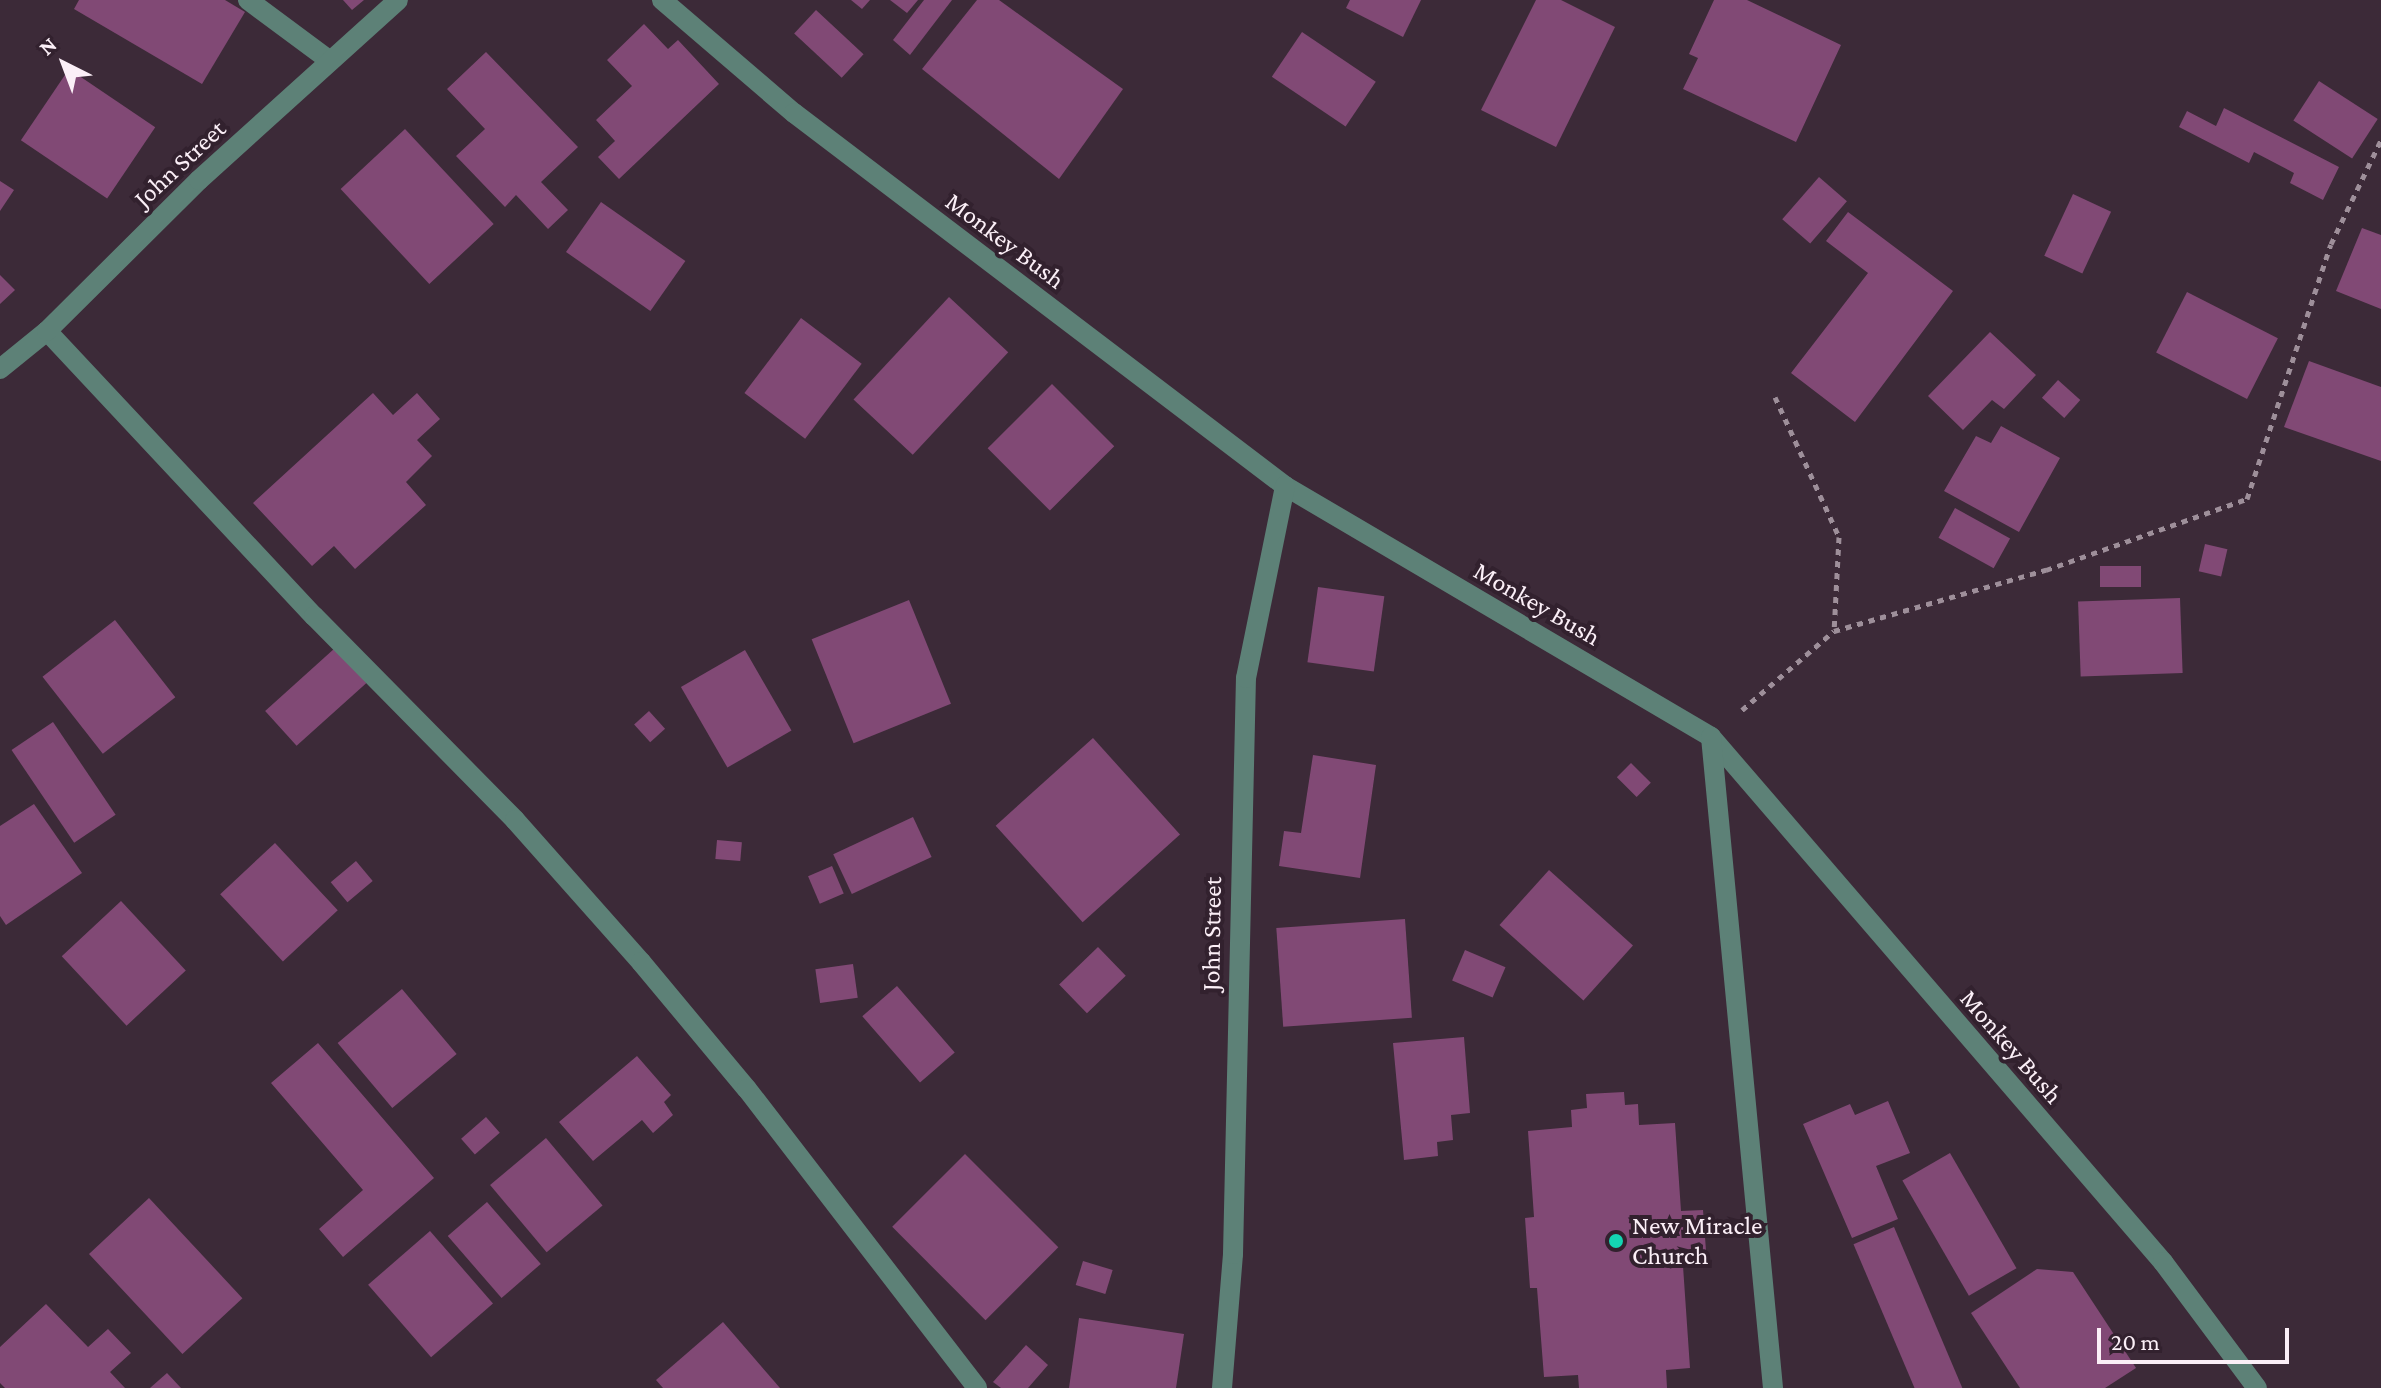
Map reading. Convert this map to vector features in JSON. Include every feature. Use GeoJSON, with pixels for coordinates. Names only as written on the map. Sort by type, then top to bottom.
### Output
{"type":"FeatureCollection","features":[{"type":"Feature","properties":{"kind":"street"},"geometry":{"type":"LineString","coordinates":[[248,0],[330,61]]}},
{"type":"Feature","properties":{"kind":"street","name":"John Street"},"geometry":{"type":"LineString","coordinates":[[0,369],[47,331],[199,180],[398,0]]}},
{"type":"Feature","properties":{"kind":"street","name":"Monkey Bush"},"geometry":{"type":"LineString","coordinates":[[662,0],[794,113],[1285,486],[1711,737],[2163,1262],[2257,1388]]}},
{"type":"Feature","properties":{"kind":"street"},"geometry":{"type":"LineString","coordinates":[[47,331],[293,595],[515,820],[641,962],[747,1089],[806,1170],[977,1388]]}},
{"type":"Feature","properties":{"kind":"street","name":"John Street"},"geometry":{"type":"LineString","coordinates":[[1222,1388],[1233,1254],[1246,678],[1285,486]]}},
{"type":"Feature","properties":{"kind":"street"},"geometry":{"type":"LineString","coordinates":[[1711,737],[1773,1388]]}},
{"type":"Feature","properties":{"kind":"path"},"geometry":{"type":"LineString","coordinates":[[1711,737],[1834,631],[2046,570],[2247,499],[2331,244],[2381,140]]}},
{"type":"Feature","properties":{"kind":"path"},"geometry":{"type":"LineString","coordinates":[[1775,397],[1839,537],[1834,631]]}},
{"type":"Feature","properties":{"kind":"building"},"geometry":{"type":"Polygon","coordinates":[[[79,0],[225,0],[245,12],[202,84],[74,9],[79,0]]]}},
{"type":"Feature","properties":{"kind":"building"},"geometry":{"type":"Polygon","coordinates":[[[343,0],[364,0],[352,10],[343,0]]]}},
{"type":"Feature","properties":{"kind":"building"},"geometry":{"type":"Polygon","coordinates":[[[851,0],[870,0],[862,9],[851,0]]]}},
{"type":"Feature","properties":{"kind":"building"},"geometry":{"type":"Polygon","coordinates":[[[890,0],[918,0],[907,13],[890,0]]]}},
{"type":"Feature","properties":{"kind":"building"},"geometry":{"type":"Polygon","coordinates":[[[924,0],[952,0],[910,55],[893,40],[924,0]]]}},
{"type":"Feature","properties":{"kind":"building"},"geometry":{"type":"Polygon","coordinates":[[[977,0],[999,0],[1123,89],[1059,179],[922,69],[977,0]]]}},
{"type":"Feature","properties":{"kind":"building"},"geometry":{"type":"Polygon","coordinates":[[[1350,0],[1421,0],[1403,37],[1346,8],[1350,0]]]}},
{"type":"Feature","properties":{"kind":"building"},"geometry":{"type":"Polygon","coordinates":[[[1536,0],[1561,0],[1615,27],[1556,147],[1481,110],[1536,0]]]}},
{"type":"Feature","properties":{"kind":"building"},"geometry":{"type":"Polygon","coordinates":[[[1714,0],[1747,0],[1841,45],[1796,142],[1683,89],[1698,58],[1689,54],[1714,0]]]}},
{"type":"Feature","properties":{"kind":"building"},"geometry":{"type":"Polygon","coordinates":[[[816,10],[864,54],[842,78],[794,33],[816,10]]]}},
{"type":"Feature","properties":{"kind":"building"},"geometry":{"type":"Polygon","coordinates":[[[644,24],[668,49],[678,40],[719,84],[619,179],[598,157],[615,141],[596,120],[632,86],[607,60],[644,24]]]}},
{"type":"Feature","properties":{"kind":"building"},"geometry":{"type":"Polygon","coordinates":[[[1302,32],[1376,82],[1346,127],[1272,77],[1302,32]]]}},
{"type":"Feature","properties":{"kind":"building"},"geometry":{"type":"Polygon","coordinates":[[[486,52],[578,147],[541,182],[568,210],[548,229],[516,195],[505,207],[456,156],[485,129],[447,89],[486,52]]]}},
{"type":"Feature","properties":{"kind":"building"},"geometry":{"type":"Polygon","coordinates":[[[69,69],[155,127],[107,198],[21,140],[69,69]]]}},
{"type":"Feature","properties":{"kind":"building"},"geometry":{"type":"Polygon","coordinates":[[[2319,81],[2378,119],[2352,159],[2293,120],[2319,81]]]}},
{"type":"Feature","properties":{"kind":"building"},"geometry":{"type":"Polygon","coordinates":[[[2224,108],[2339,167],[2323,200],[2290,183],[2294,173],[2254,152],[2249,163],[2179,127],[2187,111],[2216,126],[2224,108]]]}},
{"type":"Feature","properties":{"kind":"building"},"geometry":{"type":"Polygon","coordinates":[[[405,129],[494,224],[429,284],[341,189],[405,129]]]}},
{"type":"Feature","properties":{"kind":"building"},"geometry":{"type":"Polygon","coordinates":[[[1819,177],[1847,201],[1810,244],[1782,219],[1819,177]]]}},
{"type":"Feature","properties":{"kind":"building"},"geometry":{"type":"Polygon","coordinates":[[[0,181],[14,190],[0,211],[0,181]]]}},
{"type":"Feature","properties":{"kind":"building"},"geometry":{"type":"Polygon","coordinates":[[[2073,194],[2111,212],[2082,273],[2044,256],[2073,194]]]}},
{"type":"Feature","properties":{"kind":"building"},"geometry":{"type":"Polygon","coordinates":[[[601,202],[685,261],[650,311],[566,252],[601,202]]]}},
{"type":"Feature","properties":{"kind":"building"},"geometry":{"type":"Polygon","coordinates":[[[1848,212],[1953,291],[1855,422],[1791,373],[1868,273],[1826,241],[1848,212]]]}},
{"type":"Feature","properties":{"kind":"building"},"geometry":{"type":"Polygon","coordinates":[[[2362,228],[2381,235],[2381,309],[2336,291],[2362,228]]]}},
{"type":"Feature","properties":{"kind":"building"},"geometry":{"type":"Polygon","coordinates":[[[0,275],[15,290],[0,304],[0,275]]]}},
{"type":"Feature","properties":{"kind":"building"},"geometry":{"type":"Polygon","coordinates":[[[2187,292],[2278,338],[2247,399],[2156,353],[2187,292]]]}},
{"type":"Feature","properties":{"kind":"building"},"geometry":{"type":"Polygon","coordinates":[[[949,297],[1008,352],[913,455],[854,399],[949,297]]]}},
{"type":"Feature","properties":{"kind":"building"},"geometry":{"type":"Polygon","coordinates":[[[801,318],[862,364],[805,439],[744,393],[801,318]]]}},
{"type":"Feature","properties":{"kind":"building"},"geometry":{"type":"Polygon","coordinates":[[[1990,332],[2036,375],[2004,409],[1992,400],[1963,430],[1928,396],[1990,332]]]}},
{"type":"Feature","properties":{"kind":"building"},"geometry":{"type":"Polygon","coordinates":[[[2309,361],[2381,387],[2381,461],[2284,427],[2309,361]]]}},
{"type":"Feature","properties":{"kind":"building"},"geometry":{"type":"Polygon","coordinates":[[[2058,380],[2080,400],[2064,418],[2042,398],[2058,380]]]}},
{"type":"Feature","properties":{"kind":"building"},"geometry":{"type":"Polygon","coordinates":[[[1052,384],[1114,446],[1050,511],[988,448],[1052,384]]]}},
{"type":"Feature","properties":{"kind":"building"},"geometry":{"type":"Polygon","coordinates":[[[373,393],[393,415],[417,393],[440,419],[417,440],[432,456],[406,482],[426,505],[355,569],[334,546],[312,566],[253,503],[373,393]]]}},
{"type":"Feature","properties":{"kind":"building"},"geometry":{"type":"Polygon","coordinates":[[[2001,426],[2060,458],[2019,532],[1944,491],[1976,436],[1991,443],[2001,426]]]}},
{"type":"Feature","properties":{"kind":"building"},"geometry":{"type":"Polygon","coordinates":[[[1955,508],[2010,539],[1994,568],[1939,538],[1955,508]]]}},
{"type":"Feature","properties":{"kind":"building"},"geometry":{"type":"Polygon","coordinates":[[[2205,544],[2227,549],[2221,576],[2199,571],[2205,544]]]}},
{"type":"Feature","properties":{"kind":"building"},"geometry":{"type":"Polygon","coordinates":[[[2100,566],[2141,566],[2141,587],[2100,587],[2100,566]]]}},
{"type":"Feature","properties":{"kind":"building"},"geometry":{"type":"Polygon","coordinates":[[[1318,587],[1384,596],[1374,672],[1307,662],[1318,587]]]}},
{"type":"Feature","properties":{"kind":"building"},"geometry":{"type":"Polygon","coordinates":[[[2180,598],[2183,673],[2081,677],[2078,602],[2180,598]]]}},
{"type":"Feature","properties":{"kind":"building"},"geometry":{"type":"Polygon","coordinates":[[[909,600],[951,704],[854,743],[812,639],[909,600]]]}},
{"type":"Feature","properties":{"kind":"building"},"geometry":{"type":"Polygon","coordinates":[[[115,620],[175,697],[103,754],[43,677],[115,620]]]}},
{"type":"Feature","properties":{"kind":"building"},"geometry":{"type":"Polygon","coordinates":[[[335,648],[366,683],[297,746],[265,711],[335,648]]]}},
{"type":"Feature","properties":{"kind":"building"},"geometry":{"type":"Polygon","coordinates":[[[745,650],[792,731],[727,768],[681,687],[745,650]]]}},
{"type":"Feature","properties":{"kind":"building"},"geometry":{"type":"Polygon","coordinates":[[[649,711],[665,729],[650,742],[634,724],[649,711]]]}},
{"type":"Feature","properties":{"kind":"building"},"geometry":{"type":"Polygon","coordinates":[[[53,722],[116,815],[74,843],[12,750],[53,722]]]}},
{"type":"Feature","properties":{"kind":"building"},"geometry":{"type":"Polygon","coordinates":[[[1093,738],[1180,835],[1083,922],[996,826],[1093,738]]]}},
{"type":"Feature","properties":{"kind":"building"},"geometry":{"type":"Polygon","coordinates":[[[1313,755],[1376,765],[1360,878],[1279,866],[1284,831],[1301,833],[1313,755]]]}},
{"type":"Feature","properties":{"kind":"building"},"geometry":{"type":"Polygon","coordinates":[[[1631,763],[1651,783],[1637,797],[1617,777],[1631,763]]]}},
{"type":"Feature","properties":{"kind":"building"},"geometry":{"type":"Polygon","coordinates":[[[34,804],[82,873],[6,925],[0,916],[0,826],[34,804]]]}},
{"type":"Feature","properties":{"kind":"building"},"geometry":{"type":"Polygon","coordinates":[[[913,817],[932,857],[852,894],[833,854],[913,817]]]}},
{"type":"Feature","properties":{"kind":"building"},"geometry":{"type":"Polygon","coordinates":[[[717,840],[742,842],[740,861],[715,859],[717,840]]]}},
{"type":"Feature","properties":{"kind":"building"},"geometry":{"type":"Polygon","coordinates":[[[275,843],[338,910],[283,961],[220,894],[275,843]]]}},
{"type":"Feature","properties":{"kind":"building"},"geometry":{"type":"Polygon","coordinates":[[[356,861],[373,881],[347,902],[331,882],[356,861]]]}},
{"type":"Feature","properties":{"kind":"building"},"geometry":{"type":"Polygon","coordinates":[[[832,866],[844,894],[820,904],[808,876],[832,866]]]}},
{"type":"Feature","properties":{"kind":"building"},"geometry":{"type":"Polygon","coordinates":[[[1549,870],[1633,946],[1583,1001],[1499,925],[1549,870]]]}},
{"type":"Feature","properties":{"kind":"building"},"geometry":{"type":"Polygon","coordinates":[[[121,901],[186,970],[127,1026],[62,956],[121,901]]]}},
{"type":"Feature","properties":{"kind":"building"},"geometry":{"type":"Polygon","coordinates":[[[1405,919],[1412,1018],[1283,1027],[1276,928],[1405,919]]]}},
{"type":"Feature","properties":{"kind":"building"},"geometry":{"type":"Polygon","coordinates":[[[1098,947],[1126,976],[1087,1013],[1059,985],[1098,947]]]}},
{"type":"Feature","properties":{"kind":"building"},"geometry":{"type":"Polygon","coordinates":[[[1465,950],[1506,967],[1493,998],[1452,980],[1465,950]]]}},
{"type":"Feature","properties":{"kind":"building"},"geometry":{"type":"Polygon","coordinates":[[[853,964],[858,998],[820,1003],[815,969],[853,964]]]}},
{"type":"Feature","properties":{"kind":"building"},"geometry":{"type":"Polygon","coordinates":[[[897,986],[955,1052],[920,1083],[862,1016],[897,986]]]}},
{"type":"Feature","properties":{"kind":"building"},"geometry":{"type":"Polygon","coordinates":[[[402,989],[457,1054],[392,1108],[338,1043],[402,989]]]}},
{"type":"Feature","properties":{"kind":"building"},"geometry":{"type":"Polygon","coordinates":[[[1464,1037],[1470,1113],[1451,1115],[1453,1140],[1437,1142],[1438,1156],[1404,1160],[1393,1043],[1464,1037]]]}},
{"type":"Feature","properties":{"kind":"building"},"geometry":{"type":"Polygon","coordinates":[[[318,1043],[434,1178],[343,1257],[319,1229],[363,1190],[271,1083],[318,1043]]]}},
{"type":"Feature","properties":{"kind":"building"},"geometry":{"type":"Polygon","coordinates":[[[637,1056],[671,1095],[664,1102],[673,1115],[653,1133],[642,1120],[593,1161],[559,1122],[637,1056]]]}},
{"type":"Feature","properties":{"kind":"building","name":"New Miracle Church"},"geometry":{"type":"Polygon","coordinates":[[[1624,1092],[1625,1105],[1638,1104],[1639,1125],[1675,1123],[1681,1211],[1703,1210],[1707,1264],[1683,1266],[1690,1368],[1666,1370],[1667,1388],[1579,1388],[1578,1375],[1544,1377],[1537,1288],[1530,1288],[1525,1218],[1534,1217],[1528,1131],[1572,1127],[1571,1110],[1587,1108],[1586,1094],[1624,1092]]]}},
{"type":"Feature","properties":{"kind":"building"},"geometry":{"type":"Polygon","coordinates":[[[1888,1101],[1910,1153],[1876,1166],[1898,1219],[1852,1238],[1803,1124],[1850,1104],[1855,1115],[1888,1101]]]}},
{"type":"Feature","properties":{"kind":"building"},"geometry":{"type":"Polygon","coordinates":[[[486,1117],[500,1133],[475,1154],[461,1139],[486,1117]]]}},
{"type":"Feature","properties":{"kind":"building"},"geometry":{"type":"Polygon","coordinates":[[[546,1138],[603,1205],[547,1252],[490,1185],[546,1138]]]}},
{"type":"Feature","properties":{"kind":"building"},"geometry":{"type":"Polygon","coordinates":[[[1950,1153],[2016,1268],[1969,1296],[1902,1180],[1950,1153]]]}},
{"type":"Feature","properties":{"kind":"building"},"geometry":{"type":"Polygon","coordinates":[[[965,1154],[1058,1247],[986,1320],[892,1227],[965,1154]]]}},
{"type":"Feature","properties":{"kind":"building"},"geometry":{"type":"Polygon","coordinates":[[[149,1198],[242,1298],[182,1354],[89,1254],[149,1198]]]}},
{"type":"Feature","properties":{"kind":"building"},"geometry":{"type":"Polygon","coordinates":[[[487,1202],[541,1264],[502,1298],[448,1236],[487,1202]]]}},
{"type":"Feature","properties":{"kind":"building"},"geometry":{"type":"Polygon","coordinates":[[[1894,1227],[1962,1388],[1915,1388],[1853,1244],[1894,1227]]]}},
{"type":"Feature","properties":{"kind":"building"},"geometry":{"type":"Polygon","coordinates":[[[430,1231],[493,1303],[431,1357],[368,1285],[430,1231]]]}},
{"type":"Feature","properties":{"kind":"building"},"geometry":{"type":"Polygon","coordinates":[[[1083,1261],[1113,1270],[1105,1294],[1076,1285],[1083,1261]]]}},
{"type":"Feature","properties":{"kind":"building"},"geometry":{"type":"Polygon","coordinates":[[[2037,1269],[2073,1272],[2136,1368],[2105,1388],[2020,1388],[1971,1313],[2037,1269]]]}},
{"type":"Feature","properties":{"kind":"building"},"geometry":{"type":"Polygon","coordinates":[[[46,1304],[88,1347],[108,1329],[131,1353],[110,1372],[125,1388],[5,1388],[0,1383],[0,1347],[46,1304]]]}},
{"type":"Feature","properties":{"kind":"building"},"geometry":{"type":"Polygon","coordinates":[[[1079,1318],[1184,1334],[1176,1388],[1069,1388],[1079,1318]]]}},
{"type":"Feature","properties":{"kind":"building"},"geometry":{"type":"Polygon","coordinates":[[[723,1322],[780,1388],[663,1388],[656,1380],[723,1322]]]}},
{"type":"Feature","properties":{"kind":"building"},"geometry":{"type":"Polygon","coordinates":[[[1026,1345],[1048,1365],[1028,1388],[1001,1388],[993,1382],[1026,1345]]]}},
{"type":"Feature","properties":{"kind":"building"},"geometry":{"type":"Polygon","coordinates":[[[167,1373],[181,1388],[150,1388],[167,1373]]]}},
{"type":"Feature","properties":{"kind":"place","name":"New Miracle Church"},"geometry":{"type":"Point","coordinates":[1616,1241]}}]}
